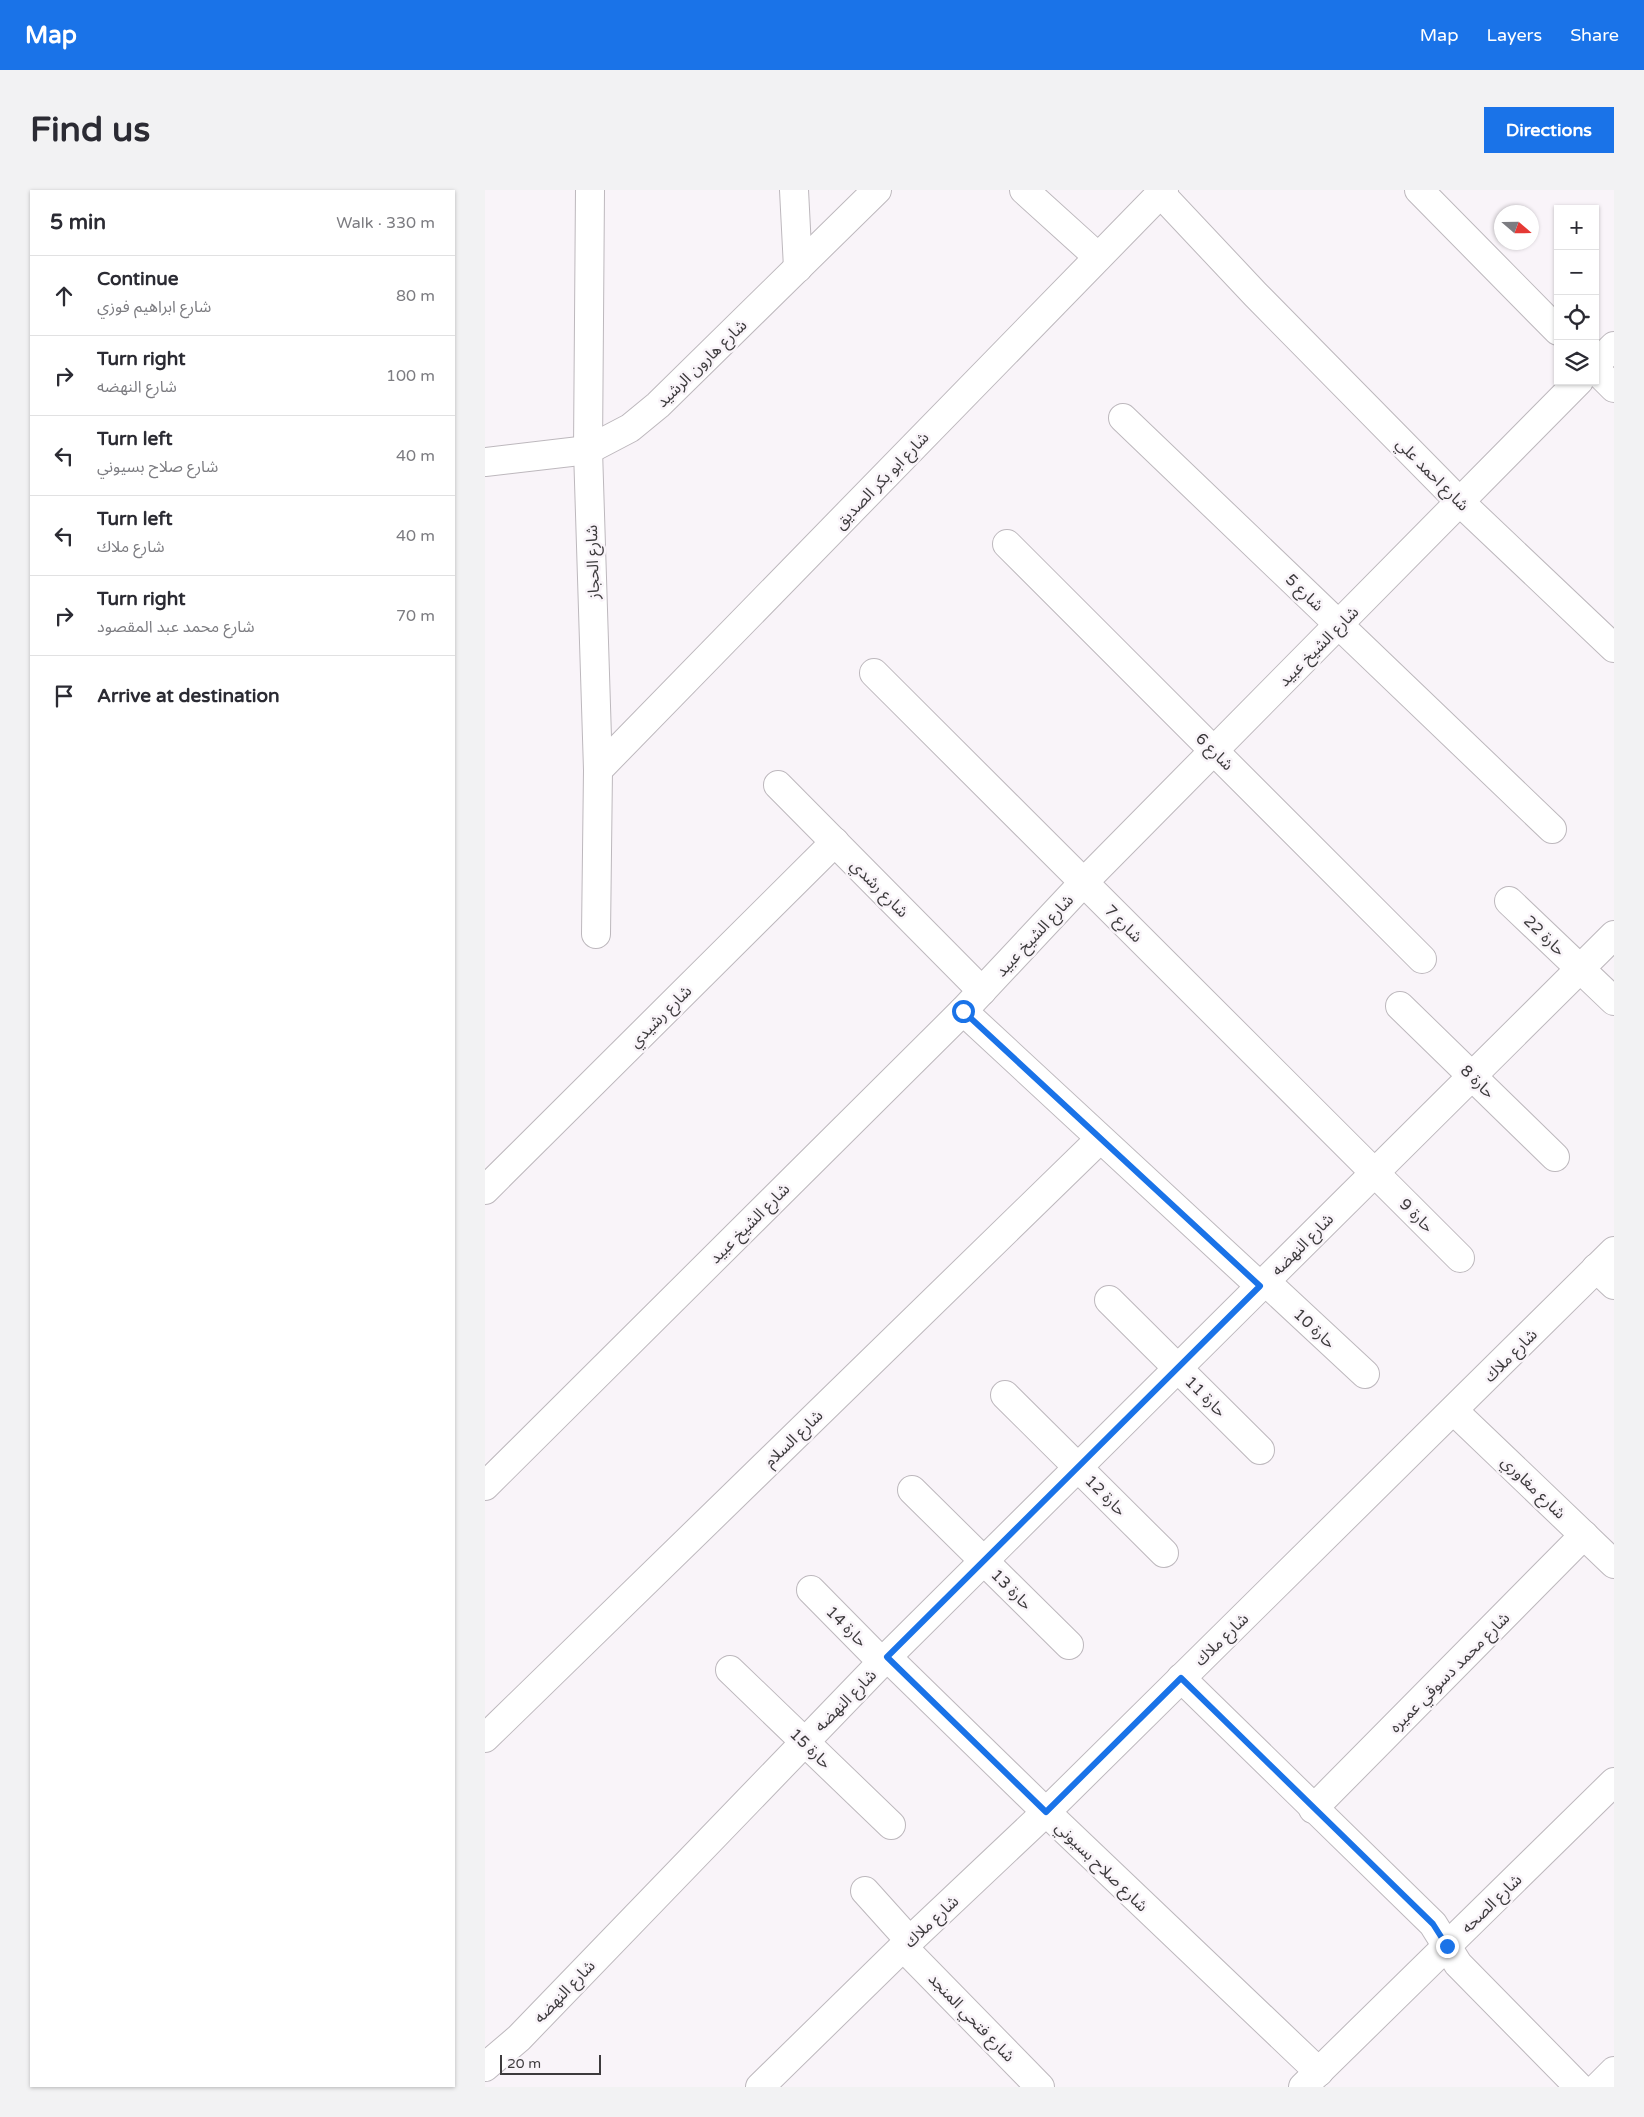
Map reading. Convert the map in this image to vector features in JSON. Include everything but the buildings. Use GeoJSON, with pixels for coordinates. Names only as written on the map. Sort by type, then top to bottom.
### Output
{"type":"FeatureCollection","features":[{"type":"Feature","properties":{"kind":"street","name":"شارع الحجاز"},"geometry":{"type":"LineString","coordinates":[[589,190],[588,450],[598,770],[596,934]]}},
{"type":"Feature","properties":{"kind":"street"},"geometry":{"type":"LineString","coordinates":[[795,190],[798,268]]}},
{"type":"Feature","properties":{"kind":"street","name":"شارع هارون الرشيد"},"geometry":{"type":"LineString","coordinates":[[485,462],[588,450],[630,428],[658,405],[877,190]]}},
{"type":"Feature","properties":{"kind":"street"},"geometry":{"type":"LineString","coordinates":[[1024,190],[1098,257]]}},
{"type":"Feature","properties":{"kind":"street"},"geometry":{"type":"LineString","coordinates":[[1419,190],[1554,327]]}},
{"type":"Feature","properties":{"kind":"street","name":"شارع ابو بكر الصديق"},"geometry":{"type":"LineString","coordinates":[[598,770],[1162,192]]}},
{"type":"Feature","properties":{"kind":"street","name":"شارع احمد علي"},"geometry":{"type":"LineString","coordinates":[[1162,192],[1256,295],[1460,502],[1614,648]]}},
{"type":"Feature","properties":{"kind":"street"},"geometry":{"type":"LineString","coordinates":[[1599,361],[1614,346]]}},
{"type":"Feature","properties":{"kind":"street"},"geometry":{"type":"LineString","coordinates":[[1599,373],[1614,388]]}},
{"type":"Feature","properties":{"kind":"street","name":"شارع الشيخ عبيد"},"geometry":{"type":"LineString","coordinates":[[485,1486],[963,1011],[1084,882],[1575,385]]}},
{"type":"Feature","properties":{"kind":"street","name":"شارع 5"},"geometry":{"type":"LineString","coordinates":[[1123,418],[1552,829]]}},
{"type":"Feature","properties":{"kind":"street","name":"شارع 6"},"geometry":{"type":"LineString","coordinates":[[1007,544],[1422,959]]}},
{"type":"Feature","properties":{"kind":"street","name":"شارع 7"},"geometry":{"type":"LineString","coordinates":[[874,673],[1374,1172]]}},
{"type":"Feature","properties":{"kind":"street","name":"شارع رشدي"},"geometry":{"type":"LineString","coordinates":[[779,785],[982,991]]}},
{"type":"Feature","properties":{"kind":"street","name":"شارع رشيدي"},"geometry":{"type":"LineString","coordinates":[[485,1190],[835,842]]}},
{"type":"Feature","properties":{"kind":"street","name":"حارة 22"},"geometry":{"type":"LineString","coordinates":[[1509,901],[1614,1001]]}},
{"type":"Feature","properties":{"kind":"street","name":"شارع النهضه"},"geometry":{"type":"LineString","coordinates":[[485,2067],[519,2038],[804,1741],[983,1560],[1614,935]]}},
{"type":"Feature","properties":{"kind":"street","name":"حارة 8"},"geometry":{"type":"LineString","coordinates":[[1400,1006],[1555,1157]]}},
{"type":"Feature","properties":{"kind":"street","name":"حارة 10"},"geometry":{"type":"LineString","coordinates":[[963,1011],[1100,1138],[1365,1374]]}},
{"type":"Feature","properties":{"kind":"street","name":"شارع السلام"},"geometry":{"type":"LineString","coordinates":[[485,1738],[1100,1138]]}},
{"type":"Feature","properties":{"kind":"street","name":"حارة 9"},"geometry":{"type":"LineString","coordinates":[[1374,1172],[1459,1258]]}},
{"type":"Feature","properties":{"kind":"street","name":"شارع ملاك"},"geometry":{"type":"LineString","coordinates":[[760,2087],[1046,1812],[1454,1411],[1608,1268]]}},
{"type":"Feature","properties":{"kind":"street","name":"حارة 11"},"geometry":{"type":"LineString","coordinates":[[1109,1300],[1260,1450]]}},
{"type":"Feature","properties":{"kind":"street","name":"حارة 12"},"geometry":{"type":"LineString","coordinates":[[1005,1395],[1164,1553]]}},
{"type":"Feature","properties":{"kind":"street","name":"شارع مغاوري"},"geometry":{"type":"LineString","coordinates":[[1454,1411],[1614,1564]]}},
{"type":"Feature","properties":{"kind":"street","name":"حارة 13"},"geometry":{"type":"LineString","coordinates":[[912,1490],[1069,1645]]}},
{"type":"Feature","properties":{"kind":"street","name":"شارع محمد دسوقي عميره"},"geometry":{"type":"LineString","coordinates":[[1313,1809],[1584,1535]]}},
{"type":"Feature","properties":{"kind":"street","name":"حارة 14"},"geometry":{"type":"LineString","coordinates":[[811,1590],[885,1659]]}},
{"type":"Feature","properties":{"kind":"street","name":"شارع صلاح بسيوني"},"geometry":{"type":"LineString","coordinates":[[885,1659],[1046,1812],[1311,2079]]}},
{"type":"Feature","properties":{"kind":"street","name":"حارة 15"},"geometry":{"type":"LineString","coordinates":[[731,1670],[891,1825]]}},
{"type":"Feature","properties":{"kind":"street"},"geometry":{"type":"LineString","coordinates":[[1181,1678],[1313,1809],[1433,1924],[1458,1964],[1579,2087]]}},
{"type":"Feature","properties":{"kind":"street","name":"شارع الصحه"},"geometry":{"type":"LineString","coordinates":[[1311,2079],[1614,1782]]}},
{"type":"Feature","properties":{"kind":"street","name":"شارع فتحي المنجد"},"geometry":{"type":"LineString","coordinates":[[865,1891],[907,1944],[1028,2083]]}},
{"type":"Feature","properties":{"kind":"street"},"geometry":{"type":"LineString","coordinates":[[1598,2087],[1614,2071]]}},
{"type":"Feature","properties":{"kind":"route"},"geometry":{"type":"LineString","coordinates":[[963,1011],[1260,1286],[887,1657],[1046,1812],[1181,1678],[1313,1809],[1433,1924],[1444,1938],[1447,1946]]}}]}
